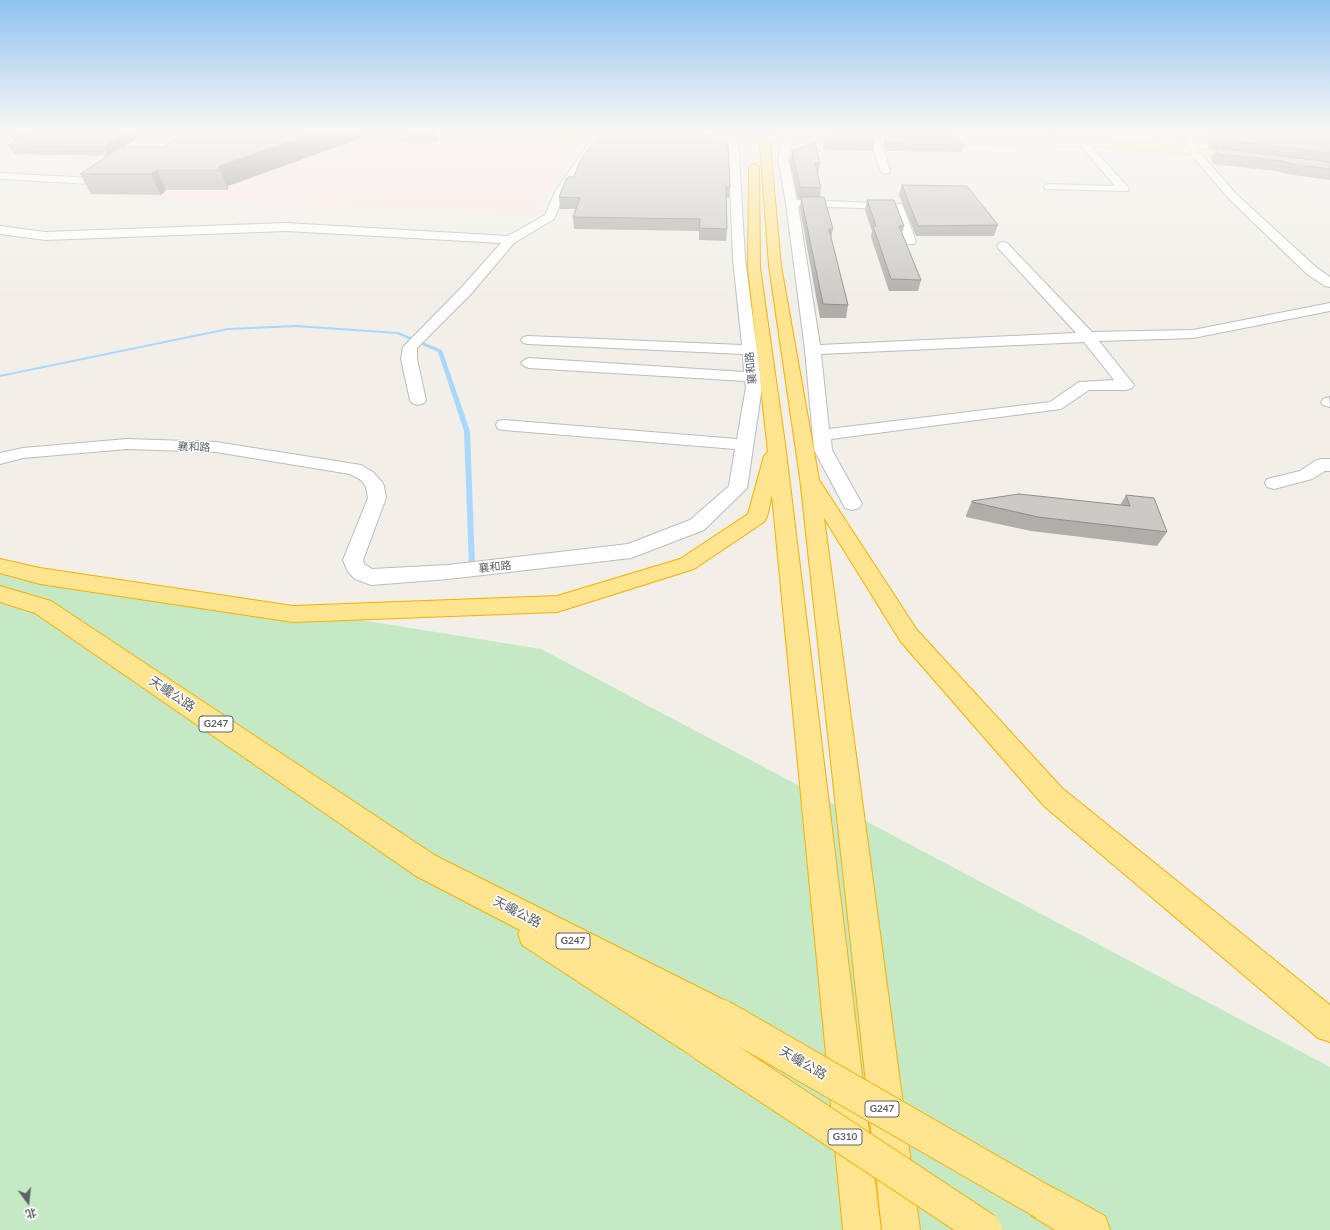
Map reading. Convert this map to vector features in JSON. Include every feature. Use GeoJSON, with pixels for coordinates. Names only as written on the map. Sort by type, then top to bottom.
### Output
{"type":"FeatureCollection","features":[{"type":"Feature","properties":{"kind":"highway"},"geometry":{"type":"LineString","coordinates":[[754,189],[754,268],[776,444],[862,1230]]}},
{"type":"Feature","properties":{"kind":"highway"},"geometry":{"type":"LineString","coordinates":[[769,189],[775,266],[808,478],[901,1230]]}},
{"type":"Feature","properties":{"kind":"highway"},"geometry":{"type":"LineString","coordinates":[[0,566],[40,576],[293,614],[557,604],[687,564],[757,517],[776,444]]}},
{"type":"Feature","properties":{"kind":"highway"},"geometry":{"type":"LineString","coordinates":[[808,478],[909,636],[1053,796],[1330,1026]]}},
{"type":"Feature","properties":{"kind":"highway","name":"天巉公路"},"geometry":{"type":"LineString","coordinates":[[0,594],[43,607],[426,866],[712,1030],[1045,1203],[1091,1230]]}},
{"type":"Feature","properties":{"kind":"highway","name":"G310"},"geometry":{"type":"LineString","coordinates":[[712,1030],[985,1230]]}},
{"type":"Feature","properties":{"kind":"street"},"geometry":{"type":"LineString","coordinates":[[418,400],[409,359],[410,347],[422,337],[466,291],[510,240],[550,217],[561,189]]}},
{"type":"Feature","properties":{"kind":"street","name":"襄和路"},"geometry":{"type":"LineString","coordinates":[[0,460],[23,453],[127,444],[216,447],[355,469],[367,476],[375,486],[377,498],[353,560],[355,568],[362,574],[371,577],[448,572],[631,551],[697,525],[738,488],[754,387],[739,259],[736,189]]}},
{"type":"Feature","properties":{"kind":"street"},"geometry":{"type":"LineString","coordinates":[[789,189],[813,350],[823,450],[852,504]]}},
{"type":"Feature","properties":{"kind":"street"},"geometry":{"type":"LineString","coordinates":[[1109,189],[1123,189]]}},
{"type":"Feature","properties":{"kind":"street"},"geometry":{"type":"LineString","coordinates":[[1226,189],[1312,271],[1330,283]]}},
{"type":"Feature","properties":{"kind":"street"},"geometry":{"type":"LineString","coordinates":[[792,203],[898,206],[910,241]]}},
{"type":"Feature","properties":{"kind":"street"},"geometry":{"type":"LineString","coordinates":[[0,230],[45,236],[286,226],[510,240]]}},
{"type":"Feature","properties":{"kind":"street"},"geometry":{"type":"LineString","coordinates":[[821,435],[1056,406],[1085,385],[1126,385],[1088,337],[1003,246]]}},
{"type":"Feature","properties":{"kind":"street"},"geometry":{"type":"LineString","coordinates":[[813,350],[1088,337],[1193,334],[1330,307]]}},
{"type":"Feature","properties":{"kind":"street"},"geometry":{"type":"LineString","coordinates":[[528,340],[749,350]]}},
{"type":"Feature","properties":{"kind":"street"},"geometry":{"type":"LineString","coordinates":[[529,363],[752,377]]}},
{"type":"Feature","properties":{"kind":"street"},"geometry":{"type":"LineString","coordinates":[[504,424],[745,445]]}},
{"type":"Feature","properties":{"kind":"street"},"geometry":{"type":"LineString","coordinates":[[1274,483],[1306,475],[1321,465],[1330,465]]}},
{"type":"Feature","properties":{"kind":"shaded area"},"geometry":{"type":"Polygon","coordinates":[[[136,189],[552,189],[536,215],[124,199],[136,189]]]}},
{"type":"Feature","properties":{"kind":"green space"},"geometry":{"type":"Polygon","coordinates":[[[0,562],[541,649],[1330,1067],[1330,1230],[0,1230],[0,562]]]}},
{"type":"Feature","properties":{"kind":"building"},"geometry":{"type":"Polygon","coordinates":[[[562,189],[726,189],[727,229],[699,228],[700,219],[573,217],[580,198],[559,197],[562,189]]]}},
{"type":"Feature","properties":{"kind":"building"},"geometry":{"type":"Polygon","coordinates":[[[904,189],[970,189],[998,225],[918,226],[904,189]]]}},
{"type":"Feature","properties":{"kind":"building"},"geometry":{"type":"Polygon","coordinates":[[[801,197],[824,197],[833,229],[829,229],[848,305],[823,304],[801,197]]]}},
{"type":"Feature","properties":{"kind":"building"},"geometry":{"type":"Polygon","coordinates":[[[867,200],[894,200],[904,226],[899,226],[921,280],[891,279],[873,226],[876,226],[867,200]]]}},
{"type":"Feature","properties":{"kind":"building"},"geometry":{"type":"Polygon","coordinates":[[[1019,494],[1130,506],[1126,495],[1154,498],[1167,532],[1038,517],[972,502],[1019,494]]]}},
{"type":"Feature","properties":{"kind":"waterway"},"geometry":{"type":"LineString","coordinates":[[0,376],[228,329],[296,326],[398,333],[440,351],[467,431],[472,567]]}}]}
